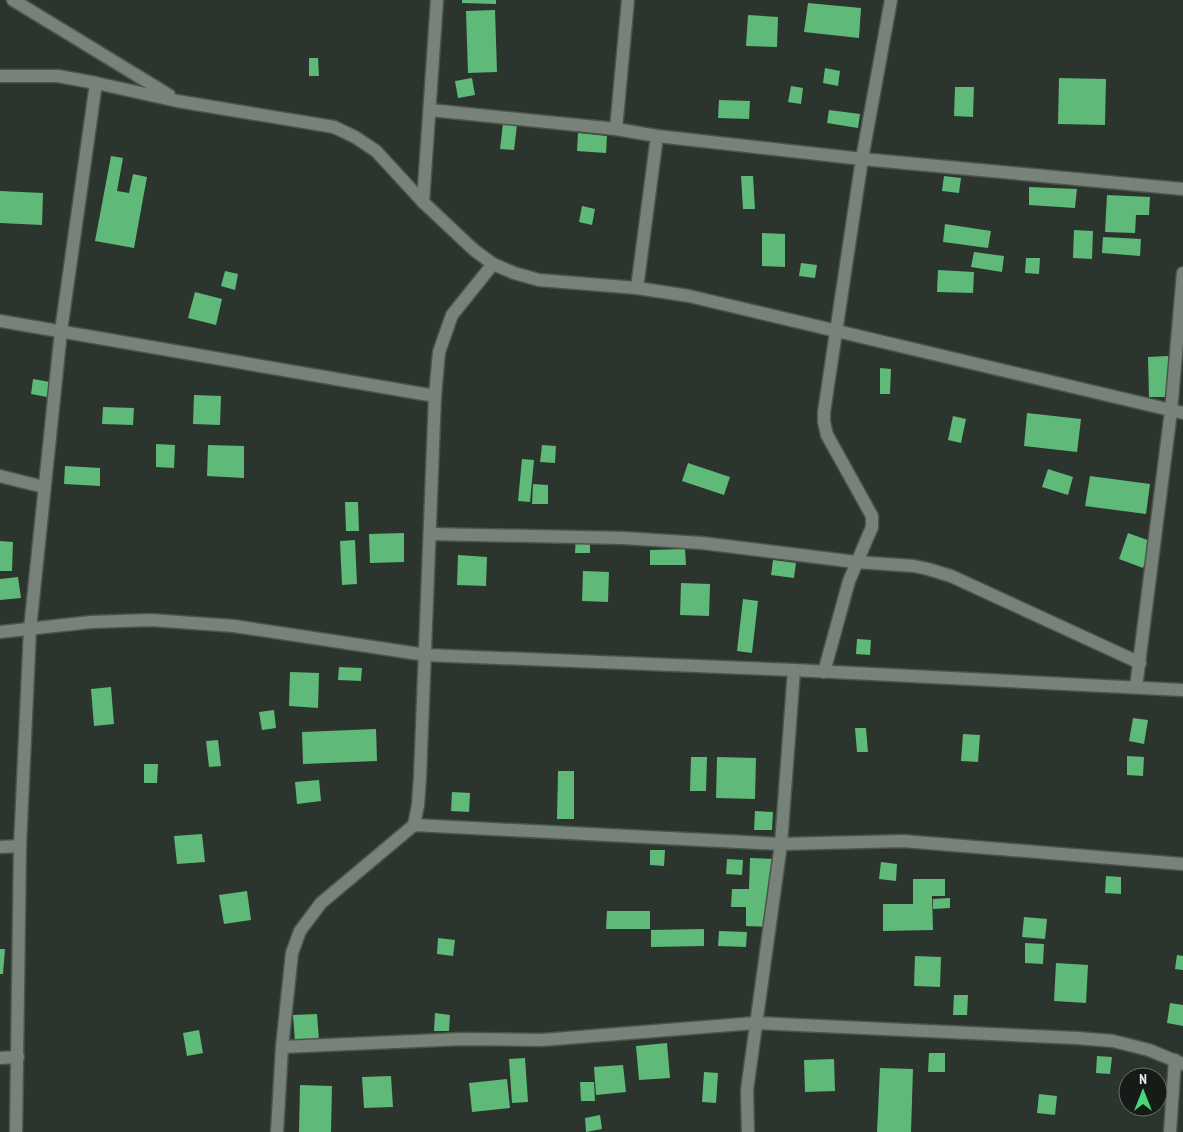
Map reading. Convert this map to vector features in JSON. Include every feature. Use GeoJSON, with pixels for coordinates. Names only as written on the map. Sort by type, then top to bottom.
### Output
{"type":"FeatureCollection","features":[{"type":"Feature","properties":{"kind":"street"},"geometry":{"type":"LineString","coordinates":[[13,0],[177,101]]}},
{"type":"Feature","properties":{"kind":"street"},"geometry":{"type":"LineString","coordinates":[[423,202],[437,0]]}},
{"type":"Feature","properties":{"kind":"street"},"geometry":{"type":"LineString","coordinates":[[616,129],[628,0]]}},
{"type":"Feature","properties":{"kind":"street"},"geometry":{"type":"LineString","coordinates":[[824,672],[849,581],[872,527],[872,516],[827,434],[824,412],[862,159],[891,0]]}},
{"type":"Feature","properties":{"kind":"street"},"geometry":{"type":"LineString","coordinates":[[0,76],[58,76],[96,82],[177,101],[334,128],[355,137],[376,151],[423,202],[474,250],[493,264],[514,273],[539,280],[637,288],[689,296],[1177,412]]}},
{"type":"Feature","properties":{"kind":"street"},"geometry":{"type":"LineString","coordinates":[[16,1132],[20,846],[30,629],[61,331],[96,82]]}},
{"type":"Feature","properties":{"kind":"street"},"geometry":{"type":"LineString","coordinates":[[430,110],[616,129],[657,136],[862,159],[1183,189]]}},
{"type":"Feature","properties":{"kind":"street"},"geometry":{"type":"LineString","coordinates":[[637,288],[657,136]]}},
{"type":"Feature","properties":{"kind":"street"},"geometry":{"type":"LineString","coordinates":[[278,1132],[282,1047],[292,953],[300,931],[321,903],[414,825],[420,786],[435,396],[439,352],[452,315],[493,264]]}},
{"type":"Feature","properties":{"kind":"street"},"geometry":{"type":"LineString","coordinates":[[1136,688],[1177,412],[1183,273]]}},
{"type":"Feature","properties":{"kind":"street"},"geometry":{"type":"LineString","coordinates":[[0,321],[435,396]]}},
{"type":"Feature","properties":{"kind":"street"},"geometry":{"type":"LineString","coordinates":[[0,476],[44,487]]}},
{"type":"Feature","properties":{"kind":"street"},"geometry":{"type":"LineString","coordinates":[[430,534],[631,538],[702,543],[856,562],[914,566],[951,576],[1140,662]]}},
{"type":"Feature","properties":{"kind":"street"},"geometry":{"type":"LineString","coordinates":[[0,632],[91,622],[151,620],[234,626],[426,654],[1183,690]]}},
{"type":"Feature","properties":{"kind":"street"},"geometry":{"type":"LineString","coordinates":[[748,1132],[747,1090],[781,844],[794,670]]}},
{"type":"Feature","properties":{"kind":"street"},"geometry":{"type":"LineString","coordinates":[[414,825],[781,844],[903,841],[1183,864]]}},
{"type":"Feature","properties":{"kind":"street"},"geometry":{"type":"LineString","coordinates":[[0,846],[20,846]]}},
{"type":"Feature","properties":{"kind":"street"},"geometry":{"type":"LineString","coordinates":[[282,1047],[462,1040],[542,1040],[755,1023],[1086,1039],[1122,1043],[1148,1050],[1179,1062],[1170,1132]]}},
{"type":"Feature","properties":{"kind":"street"},"geometry":{"type":"LineString","coordinates":[[0,1058],[18,1057]]}},
{"type":"Feature","properties":{"kind":"building"},"geometry":{"type":"Polygon","coordinates":[[[462,0],[496,0],[496,4],[462,3],[462,0]]]}},
{"type":"Feature","properties":{"kind":"building"},"geometry":{"type":"Polygon","coordinates":[[[808,3],[861,8],[859,38],[804,32],[808,3]]]}},
{"type":"Feature","properties":{"kind":"building"},"geometry":{"type":"Polygon","coordinates":[[[495,10],[497,72],[468,73],[466,11],[495,10]]]}},
{"type":"Feature","properties":{"kind":"building"},"geometry":{"type":"Polygon","coordinates":[[[748,15],[778,17],[777,47],[746,46],[748,15]]]}},
{"type":"Feature","properties":{"kind":"building"},"geometry":{"type":"Polygon","coordinates":[[[309,58],[318,58],[319,76],[309,76],[309,58]]]}},
{"type":"Feature","properties":{"kind":"building"},"geometry":{"type":"Polygon","coordinates":[[[825,68],[840,71],[838,86],[823,83],[825,68]]]}},
{"type":"Feature","properties":{"kind":"building"},"geometry":{"type":"Polygon","coordinates":[[[472,78],[475,95],[458,98],[455,81],[472,78]]]}},
{"type":"Feature","properties":{"kind":"building"},"geometry":{"type":"Polygon","coordinates":[[[1059,78],[1106,79],[1105,125],[1058,124],[1059,78]]]}},
{"type":"Feature","properties":{"kind":"building"},"geometry":{"type":"Polygon","coordinates":[[[791,86],[803,88],[801,104],[788,102],[791,86]]]}},
{"type":"Feature","properties":{"kind":"building"},"geometry":{"type":"Polygon","coordinates":[[[955,87],[974,87],[973,117],[954,116],[955,87]]]}},
{"type":"Feature","properties":{"kind":"building"},"geometry":{"type":"Polygon","coordinates":[[[719,100],[750,101],[749,119],[718,118],[719,100]]]}},
{"type":"Feature","properties":{"kind":"building"},"geometry":{"type":"Polygon","coordinates":[[[829,110],[860,114],[858,128],[827,123],[829,110]]]}},
{"type":"Feature","properties":{"kind":"building"},"geometry":{"type":"Polygon","coordinates":[[[503,123],[517,125],[514,150],[500,149],[503,123]]]}},
{"type":"Feature","properties":{"kind":"building"},"geometry":{"type":"Polygon","coordinates":[[[578,133],[607,136],[606,153],[577,151],[578,133]]]}},
{"type":"Feature","properties":{"kind":"building"},"geometry":{"type":"Polygon","coordinates":[[[111,156],[123,158],[117,191],[129,193],[133,174],[147,177],[134,248],[95,241],[111,156]]]}},
{"type":"Feature","properties":{"kind":"building"},"geometry":{"type":"Polygon","coordinates":[[[741,176],[753,176],[755,209],[743,209],[741,176]]]}},
{"type":"Feature","properties":{"kind":"building"},"geometry":{"type":"Polygon","coordinates":[[[944,176],[961,178],[959,193],[942,191],[944,176]]]}},
{"type":"Feature","properties":{"kind":"building"},"geometry":{"type":"Polygon","coordinates":[[[1029,187],[1077,189],[1075,208],[1029,205],[1029,187]]]}},
{"type":"Feature","properties":{"kind":"building"},"geometry":{"type":"Polygon","coordinates":[[[0,191],[43,193],[42,225],[0,223],[0,191]]]}},
{"type":"Feature","properties":{"kind":"building"},"geometry":{"type":"Polygon","coordinates":[[[1107,195],[1150,197],[1149,215],[1136,215],[1135,233],[1105,232],[1107,195]]]}},
{"type":"Feature","properties":{"kind":"building"},"geometry":{"type":"Polygon","coordinates":[[[582,206],[595,209],[592,225],[579,222],[582,206]]]}},
{"type":"Feature","properties":{"kind":"building"},"geometry":{"type":"Polygon","coordinates":[[[945,224],[991,231],[988,248],[943,242],[945,224]]]}},
{"type":"Feature","properties":{"kind":"building"},"geometry":{"type":"Polygon","coordinates":[[[1074,230],[1093,231],[1092,259],[1073,258],[1074,230]]]}},
{"type":"Feature","properties":{"kind":"building"},"geometry":{"type":"Polygon","coordinates":[[[762,233],[785,234],[785,267],[762,266],[762,233]]]}},
{"type":"Feature","properties":{"kind":"building"},"geometry":{"type":"Polygon","coordinates":[[[1103,237],[1141,239],[1140,256],[1102,253],[1103,237]]]}},
{"type":"Feature","properties":{"kind":"building"},"geometry":{"type":"Polygon","coordinates":[[[974,252],[1004,256],[1002,272],[971,267],[974,252]]]}},
{"type":"Feature","properties":{"kind":"building"},"geometry":{"type":"Polygon","coordinates":[[[1026,258],[1040,258],[1039,274],[1025,273],[1026,258]]]}},
{"type":"Feature","properties":{"kind":"building"},"geometry":{"type":"Polygon","coordinates":[[[801,263],[817,265],[815,278],[799,276],[801,263]]]}},
{"type":"Feature","properties":{"kind":"building"},"geometry":{"type":"Polygon","coordinates":[[[938,270],[974,272],[973,293],[937,292],[938,270]]]}},
{"type":"Feature","properties":{"kind":"building"},"geometry":{"type":"Polygon","coordinates":[[[225,271],[238,274],[235,290],[221,286],[225,271]]]}},
{"type":"Feature","properties":{"kind":"building"},"geometry":{"type":"Polygon","coordinates":[[[195,292],[222,299],[216,325],[188,318],[195,292]]]}},
{"type":"Feature","properties":{"kind":"building"},"geometry":{"type":"Polygon","coordinates":[[[1168,356],[1169,397],[1149,397],[1148,357],[1168,356]]]}},
{"type":"Feature","properties":{"kind":"building"},"geometry":{"type":"Polygon","coordinates":[[[880,368],[891,369],[890,394],[880,394],[880,368]]]}},
{"type":"Feature","properties":{"kind":"building"},"geometry":{"type":"Polygon","coordinates":[[[33,379],[50,382],[47,397],[31,394],[33,379]]]}},
{"type":"Feature","properties":{"kind":"building"},"geometry":{"type":"Polygon","coordinates":[[[194,395],[221,396],[220,425],[193,424],[194,395]]]}},
{"type":"Feature","properties":{"kind":"building"},"geometry":{"type":"Polygon","coordinates":[[[103,407],[134,408],[133,425],[102,424],[103,407]]]}},
{"type":"Feature","properties":{"kind":"building"},"geometry":{"type":"Polygon","coordinates":[[[1027,413],[1081,419],[1077,452],[1024,446],[1027,413]]]}},
{"type":"Feature","properties":{"kind":"building"},"geometry":{"type":"Polygon","coordinates":[[[953,416],[966,419],[961,443],[948,440],[953,416]]]}},
{"type":"Feature","properties":{"kind":"building"},"geometry":{"type":"Polygon","coordinates":[[[156,444],[175,445],[174,468],[156,467],[156,444]]]}},
{"type":"Feature","properties":{"kind":"building"},"geometry":{"type":"Polygon","coordinates":[[[208,445],[244,446],[244,478],[207,476],[208,445]]]}},
{"type":"Feature","properties":{"kind":"building"},"geometry":{"type":"Polygon","coordinates":[[[542,445],[556,446],[555,463],[540,462],[542,445]]]}},
{"type":"Feature","properties":{"kind":"building"},"geometry":{"type":"Polygon","coordinates":[[[522,459],[534,460],[530,502],[518,501],[522,459]]]}},
{"type":"Feature","properties":{"kind":"building"},"geometry":{"type":"Polygon","coordinates":[[[688,463],[730,477],[724,495],[682,481],[688,463]]]}},
{"type":"Feature","properties":{"kind":"building"},"geometry":{"type":"Polygon","coordinates":[[[65,466],[100,468],[100,486],[64,484],[65,466]]]}},
{"type":"Feature","properties":{"kind":"building"},"geometry":{"type":"Polygon","coordinates":[[[1048,469],[1073,477],[1068,495],[1042,487],[1048,469]]]}},
{"type":"Feature","properties":{"kind":"building"},"geometry":{"type":"Polygon","coordinates":[[[1090,476],[1150,484],[1146,514],[1085,506],[1090,476]]]}},
{"type":"Feature","properties":{"kind":"building"},"geometry":{"type":"Polygon","coordinates":[[[533,484],[548,485],[548,504],[532,504],[533,484]]]}},
{"type":"Feature","properties":{"kind":"building"},"geometry":{"type":"Polygon","coordinates":[[[345,502],[358,502],[359,531],[346,531],[345,502]]]}},
{"type":"Feature","properties":{"kind":"building"},"geometry":{"type":"Polygon","coordinates":[[[404,533],[404,562],[370,563],[369,534],[404,533]]]}},
{"type":"Feature","properties":{"kind":"building"},"geometry":{"type":"Polygon","coordinates":[[[1128,533],[1153,542],[1143,568],[1119,559],[1128,533]]]}},
{"type":"Feature","properties":{"kind":"building"},"geometry":{"type":"Polygon","coordinates":[[[576,535],[590,536],[590,553],[575,553],[576,535]]]}},
{"type":"Feature","properties":{"kind":"building"},"geometry":{"type":"Polygon","coordinates":[[[355,540],[357,584],[342,585],[340,541],[355,540]]]}},
{"type":"Feature","properties":{"kind":"building"},"geometry":{"type":"Polygon","coordinates":[[[0,541],[13,542],[12,571],[0,571],[0,541]]]}},
{"type":"Feature","properties":{"kind":"building"},"geometry":{"type":"Polygon","coordinates":[[[685,549],[686,565],[650,565],[650,550],[685,549]]]}},
{"type":"Feature","properties":{"kind":"building"},"geometry":{"type":"Polygon","coordinates":[[[458,555],[487,557],[486,586],[457,585],[458,555]]]}},
{"type":"Feature","properties":{"kind":"building"},"geometry":{"type":"Polygon","coordinates":[[[773,560],[796,563],[794,578],[771,575],[773,560]]]}},
{"type":"Feature","properties":{"kind":"building"},"geometry":{"type":"Polygon","coordinates":[[[583,571],[609,572],[608,602],[582,601],[583,571]]]}},
{"type":"Feature","properties":{"kind":"building"},"geometry":{"type":"Polygon","coordinates":[[[18,577],[21,598],[0,600],[0,579],[18,577]]]}},
{"type":"Feature","properties":{"kind":"building"},"geometry":{"type":"Polygon","coordinates":[[[681,583],[710,584],[709,616],[680,615],[681,583]]]}},
{"type":"Feature","properties":{"kind":"building"},"geometry":{"type":"Polygon","coordinates":[[[743,599],[758,601],[752,653],[737,651],[743,599]]]}},
{"type":"Feature","properties":{"kind":"building"},"geometry":{"type":"Polygon","coordinates":[[[857,639],[871,640],[870,655],[856,654],[857,639]]]}},
{"type":"Feature","properties":{"kind":"building"},"geometry":{"type":"Polygon","coordinates":[[[339,667],[362,668],[361,681],[338,680],[339,667]]]}},
{"type":"Feature","properties":{"kind":"building"},"geometry":{"type":"Polygon","coordinates":[[[290,672],[319,673],[318,708],[289,706],[290,672]]]}},
{"type":"Feature","properties":{"kind":"building"},"geometry":{"type":"Polygon","coordinates":[[[111,687],[114,724],[94,726],[91,689],[111,687]]]}},
{"type":"Feature","properties":{"kind":"building"},"geometry":{"type":"Polygon","coordinates":[[[274,710],[276,728],[262,730],[259,712],[274,710]]]}},
{"type":"Feature","properties":{"kind":"building"},"geometry":{"type":"Polygon","coordinates":[[[1133,718],[1148,720],[1144,744],[1129,741],[1133,718]]]}},
{"type":"Feature","properties":{"kind":"building"},"geometry":{"type":"Polygon","coordinates":[[[855,728],[866,728],[868,752],[857,752],[855,728]]]}},
{"type":"Feature","properties":{"kind":"building"},"geometry":{"type":"Polygon","coordinates":[[[376,729],[377,761],[303,764],[302,732],[376,729]]]}},
{"type":"Feature","properties":{"kind":"building"},"geometry":{"type":"Polygon","coordinates":[[[963,734],[980,735],[978,762],[961,761],[963,734]]]}},
{"type":"Feature","properties":{"kind":"building"},"geometry":{"type":"Polygon","coordinates":[[[218,740],[221,766],[209,767],[206,741],[218,740]]]}},
{"type":"Feature","properties":{"kind":"building"},"geometry":{"type":"Polygon","coordinates":[[[1127,756],[1144,757],[1143,776],[1127,775],[1127,756]]]}},
{"type":"Feature","properties":{"kind":"building"},"geometry":{"type":"Polygon","coordinates":[[[691,757],[707,757],[706,791],[690,791],[691,757]]]}},
{"type":"Feature","properties":{"kind":"building"},"geometry":{"type":"Polygon","coordinates":[[[717,757],[756,758],[755,799],[716,798],[717,757]]]}},
{"type":"Feature","properties":{"kind":"building"},"geometry":{"type":"Polygon","coordinates":[[[144,764],[158,764],[157,783],[144,783],[144,764]]]}},
{"type":"Feature","properties":{"kind":"building"},"geometry":{"type":"Polygon","coordinates":[[[558,771],[574,771],[574,819],[557,819],[558,771]]]}},
{"type":"Feature","properties":{"kind":"building"},"geometry":{"type":"Polygon","coordinates":[[[319,780],[321,801],[297,804],[295,782],[319,780]]]}},
{"type":"Feature","properties":{"kind":"building"},"geometry":{"type":"Polygon","coordinates":[[[452,792],[470,793],[469,812],[451,811],[452,792]]]}},
{"type":"Feature","properties":{"kind":"building"},"geometry":{"type":"Polygon","coordinates":[[[755,811],[773,812],[772,830],[754,830],[755,811]]]}},
{"type":"Feature","properties":{"kind":"building"},"geometry":{"type":"Polygon","coordinates":[[[202,834],[205,862],[177,864],[174,836],[202,834]]]}},
{"type":"Feature","properties":{"kind":"building"},"geometry":{"type":"Polygon","coordinates":[[[650,850],[665,850],[664,866],[650,865],[650,850]]]}},
{"type":"Feature","properties":{"kind":"building"},"geometry":{"type":"Polygon","coordinates":[[[750,858],[776,859],[773,927],[746,926],[746,907],[731,907],[732,889],[749,889],[750,858]]]}},
{"type":"Feature","properties":{"kind":"building"},"geometry":{"type":"Polygon","coordinates":[[[727,859],[743,860],[742,875],[726,874],[727,859]]]}},
{"type":"Feature","properties":{"kind":"building"},"geometry":{"type":"Polygon","coordinates":[[[881,862],[897,864],[896,881],[879,879],[881,862]]]}},
{"type":"Feature","properties":{"kind":"building"},"geometry":{"type":"Polygon","coordinates":[[[1106,876],[1121,877],[1121,894],[1105,893],[1106,876]]]}},
{"type":"Feature","properties":{"kind":"building"},"geometry":{"type":"Polygon","coordinates":[[[913,879],[945,879],[945,896],[932,896],[933,930],[883,931],[883,904],[913,904],[913,879]]]}},
{"type":"Feature","properties":{"kind":"building"},"geometry":{"type":"Polygon","coordinates":[[[247,891],[251,920],[224,924],[219,895],[247,891]]]}},
{"type":"Feature","properties":{"kind":"building"},"geometry":{"type":"Polygon","coordinates":[[[950,898],[950,908],[933,909],[933,899],[950,898]]]}},
{"type":"Feature","properties":{"kind":"building"},"geometry":{"type":"Polygon","coordinates":[[[607,911],[650,911],[650,929],[606,929],[607,911]]]}},
{"type":"Feature","properties":{"kind":"building"},"geometry":{"type":"Polygon","coordinates":[[[1024,917],[1047,919],[1045,939],[1022,937],[1024,917]]]}},
{"type":"Feature","properties":{"kind":"building"},"geometry":{"type":"Polygon","coordinates":[[[704,929],[704,946],[651,947],[651,930],[704,929]]]}},
{"type":"Feature","properties":{"kind":"building"},"geometry":{"type":"Polygon","coordinates":[[[719,931],[747,932],[746,947],[718,946],[719,931]]]}},
{"type":"Feature","properties":{"kind":"building"},"geometry":{"type":"Polygon","coordinates":[[[438,938],[455,940],[453,956],[437,954],[438,938]]]}},
{"type":"Feature","properties":{"kind":"building"},"geometry":{"type":"Polygon","coordinates":[[[1025,943],[1044,944],[1043,964],[1025,963],[1025,943]]]}},
{"type":"Feature","properties":{"kind":"building"},"geometry":{"type":"Polygon","coordinates":[[[0,949],[5,949],[3,974],[0,974],[0,949]]]}},
{"type":"Feature","properties":{"kind":"building"},"geometry":{"type":"Polygon","coordinates":[[[1177,955],[1183,956],[1183,970],[1175,969],[1177,955]]]}},
{"type":"Feature","properties":{"kind":"building"},"geometry":{"type":"Polygon","coordinates":[[[915,956],[941,957],[940,987],[914,986],[915,956]]]}},
{"type":"Feature","properties":{"kind":"building"},"geometry":{"type":"Polygon","coordinates":[[[1056,963],[1088,965],[1086,1003],[1054,1001],[1056,963]]]}},
{"type":"Feature","properties":{"kind":"building"},"geometry":{"type":"Polygon","coordinates":[[[954,995],[968,995],[967,1015],[953,1015],[954,995]]]}},
{"type":"Feature","properties":{"kind":"building"},"geometry":{"type":"Polygon","coordinates":[[[1170,1003],[1183,1005],[1183,1026],[1167,1023],[1170,1003]]]}},
{"type":"Feature","properties":{"kind":"building"},"geometry":{"type":"Polygon","coordinates":[[[435,1013],[450,1015],[449,1031],[434,1031],[435,1013]]]}},
{"type":"Feature","properties":{"kind":"building"},"geometry":{"type":"Polygon","coordinates":[[[317,1014],[319,1040],[295,1042],[293,1015],[317,1014]]]}},
{"type":"Feature","properties":{"kind":"building"},"geometry":{"type":"Polygon","coordinates":[[[199,1030],[203,1053],[187,1056],[183,1033],[199,1030]]]}},
{"type":"Feature","properties":{"kind":"building"},"geometry":{"type":"Polygon","coordinates":[[[667,1043],[670,1078],[639,1080],[636,1046],[667,1043]]]}},
{"type":"Feature","properties":{"kind":"building"},"geometry":{"type":"Polygon","coordinates":[[[929,1053],[945,1053],[945,1072],[928,1072],[929,1053]]]}},
{"type":"Feature","properties":{"kind":"building"},"geometry":{"type":"Polygon","coordinates":[[[1097,1056],[1112,1057],[1110,1074],[1096,1073],[1097,1056]]]}},
{"type":"Feature","properties":{"kind":"building"},"geometry":{"type":"Polygon","coordinates":[[[525,1058],[528,1102],[512,1103],[509,1059],[525,1058]]]}},
{"type":"Feature","properties":{"kind":"building"},"geometry":{"type":"Polygon","coordinates":[[[834,1059],[835,1091],[805,1092],[804,1060],[834,1059]]]}},
{"type":"Feature","properties":{"kind":"building"},"geometry":{"type":"Polygon","coordinates":[[[623,1065],[626,1092],[596,1095],[594,1067],[623,1065]]]}},
{"type":"Feature","properties":{"kind":"building"},"geometry":{"type":"Polygon","coordinates":[[[880,1068],[913,1069],[911,1132],[877,1132],[880,1068]]]}},
{"type":"Feature","properties":{"kind":"building"},"geometry":{"type":"Polygon","coordinates":[[[704,1072],[718,1073],[716,1103],[702,1102],[704,1072]]]}},
{"type":"Feature","properties":{"kind":"building"},"geometry":{"type":"Polygon","coordinates":[[[391,1076],[393,1107],[364,1108],[362,1077],[391,1076]]]}},
{"type":"Feature","properties":{"kind":"building"},"geometry":{"type":"Polygon","coordinates":[[[507,1079],[510,1108],[472,1112],[469,1083],[507,1079]]]}},
{"type":"Feature","properties":{"kind":"building"},"geometry":{"type":"Polygon","coordinates":[[[580,1082],[594,1082],[595,1101],[581,1101],[580,1082]]]}},
{"type":"Feature","properties":{"kind":"building"},"geometry":{"type":"Polygon","coordinates":[[[300,1085],[332,1086],[331,1132],[299,1132],[300,1085]]]}},
{"type":"Feature","properties":{"kind":"building"},"geometry":{"type":"Polygon","coordinates":[[[1039,1094],[1057,1096],[1055,1115],[1037,1113],[1039,1094]]]}},
{"type":"Feature","properties":{"kind":"building"},"geometry":{"type":"Polygon","coordinates":[[[600,1115],[602,1129],[586,1132],[585,1118],[600,1115]]]}}]}
